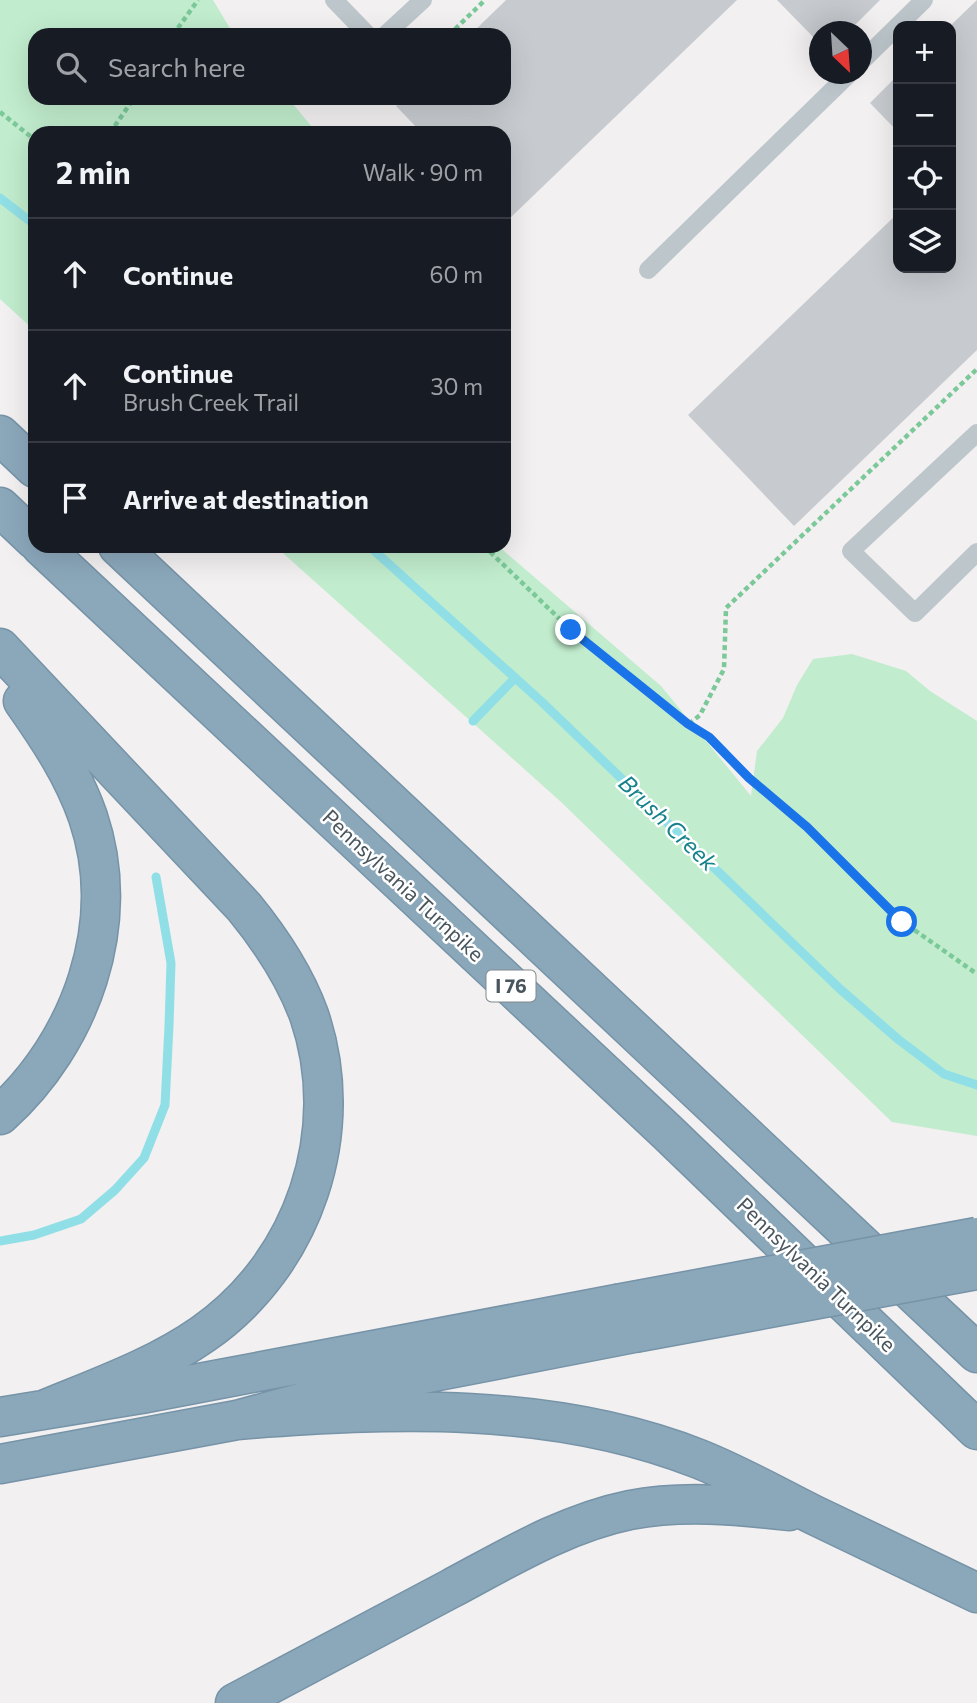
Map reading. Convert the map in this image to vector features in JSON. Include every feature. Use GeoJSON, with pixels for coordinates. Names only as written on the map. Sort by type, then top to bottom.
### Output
{"type":"FeatureCollection","features":[{"type":"Feature","properties":{"kind":"highway"},"geometry":{"type":"LineString","coordinates":[[0,435],[28,461]]}},
{"type":"Feature","properties":{"kind":"highway"},"geometry":{"type":"LineString","coordinates":[[0,507],[28,533]]}},
{"type":"Feature","properties":{"kind":"highway","name":"Pennsylvania Turnpike"},"geometry":{"type":"LineString","coordinates":[[48,553],[666,1131],[977,1430]]}},
{"type":"Feature","properties":{"kind":"highway","name":"I 76"},"geometry":{"type":"LineString","coordinates":[[125,553],[977,1353]]}},
{"type":"Feature","properties":{"kind":"highway"},"geometry":{"type":"LineString","coordinates":[[0,648],[244,906],[263,930],[281,955],[309,1016],[325,1092],[322,1139],[315,1178],[303,1212],[264,1275],[236,1307],[204,1333],[154,1362],[46,1409]]}},
{"type":"Feature","properties":{"kind":"highway"},"geometry":{"type":"LineString","coordinates":[[0,668],[49,739],[73,782],[89,818],[101,877],[98,934],[85,991],[48,1062],[22,1094],[0,1115]]}},
{"type":"Feature","properties":{"kind":"highway"},"geometry":{"type":"LineString","coordinates":[[0,1464],[237,1420],[625,1318],[977,1237]]}},
{"type":"Feature","properties":{"kind":"highway"},"geometry":{"type":"LineString","coordinates":[[889,1269],[977,1334]]}},
{"type":"Feature","properties":{"kind":"highway"},"geometry":{"type":"LineString","coordinates":[[0,1417],[625,1318],[977,1270]]}},
{"type":"Feature","properties":{"kind":"highway"},"geometry":{"type":"LineString","coordinates":[[237,1420],[336,1412],[466,1412],[584,1425],[698,1459],[747,1480],[811,1514],[977,1593]]}},
{"type":"Feature","properties":{"kind":"highway"},"geometry":{"type":"LineString","coordinates":[[235,1703],[518,1553],[574,1527],[631,1510],[687,1504],[745,1506],[811,1514]]}},
{"type":"Feature","properties":{"kind":"lane"},"geometry":{"type":"LineString","coordinates":[[334,0],[361,28]]}},
{"type":"Feature","properties":{"kind":"lane"},"geometry":{"type":"LineString","coordinates":[[393,28],[423,0]]}},
{"type":"Feature","properties":{"kind":"lane"},"geometry":{"type":"LineString","coordinates":[[872,51],[924,0]]}},
{"type":"Feature","properties":{"kind":"lane"},"geometry":{"type":"LineString","coordinates":[[648,270],[839,84]]}},
{"type":"Feature","properties":{"kind":"lane"},"geometry":{"type":"LineString","coordinates":[[977,433],[851,551],[915,612],[977,552]]}},
{"type":"Feature","properties":{"kind":"path"},"geometry":{"type":"LineString","coordinates":[[178,28],[198,0]]}},
{"type":"Feature","properties":{"kind":"path"},"geometry":{"type":"LineString","coordinates":[[456,28],[485,0]]}},
{"type":"Feature","properties":{"kind":"path"},"geometry":{"type":"LineString","coordinates":[[115,126],[130,105]]}},
{"type":"Feature","properties":{"kind":"path"},"geometry":{"type":"LineString","coordinates":[[0,112],[28,134]]}},
{"type":"Feature","properties":{"kind":"path"},"geometry":{"type":"LineString","coordinates":[[688,724],[700,715],[724,669],[726,608],[977,369]]}},
{"type":"Feature","properties":{"kind":"path"},"geometry":{"type":"LineString","coordinates":[[491,553],[571,630],[688,724],[709,737],[749,778],[807,827],[902,922],[977,974]]}},
{"type":"Feature","properties":{"kind":"green space"},"geometry":{"type":"Polygon","coordinates":[[[0,0],[213,0],[230,28],[28,28],[28,105],[294,105],[311,126],[28,126],[28,325],[0,299],[0,0]]]}},
{"type":"Feature","properties":{"kind":"green space"},"geometry":{"type":"Polygon","coordinates":[[[283,553],[506,553],[661,686],[751,796],[757,751],[783,718],[797,685],[813,659],[852,654],[906,671],[930,691],[977,721],[977,1136],[892,1122],[560,801],[283,553]]]}},
{"type":"Feature","properties":{"kind":"building"},"geometry":{"type":"Polygon","coordinates":[[[506,0],[737,0],[511,217],[511,126],[415,126],[396,106],[511,105],[511,28],[477,28],[506,0]]]}},
{"type":"Feature","properties":{"kind":"building"},"geometry":{"type":"Polygon","coordinates":[[[777,0],[880,0],[859,21],[809,21],[809,33],[777,0]]]}},
{"type":"Feature","properties":{"kind":"building"},"geometry":{"type":"Polygon","coordinates":[[[977,0],[977,350],[794,526],[688,415],[893,218],[893,273],[956,273],[955,21],[977,0]]]}},
{"type":"Feature","properties":{"kind":"building"},"geometry":{"type":"Polygon","coordinates":[[[893,80],[893,127],[870,103],[893,80]]]}},
{"type":"Feature","properties":{"kind":"waterway","name":"Brush Creek"},"geometry":{"type":"LineString","coordinates":[[0,198],[28,220]]}},
{"type":"Feature","properties":{"kind":"waterway","name":"Brush Creek"},"geometry":{"type":"LineString","coordinates":[[377,553],[543,703],[840,989],[899,1040],[944,1074],[977,1085]]}},
{"type":"Feature","properties":{"kind":"waterway"},"geometry":{"type":"LineString","coordinates":[[473,721],[515,678]]}},
{"type":"Feature","properties":{"kind":"waterway"},"geometry":{"type":"LineString","coordinates":[[0,1241],[34,1235],[81,1219],[115,1190],[144,1158],[165,1105],[169,1026],[171,963],[156,877]]}},
{"type":"Feature","properties":{"kind":"route"},"geometry":{"type":"LineString","coordinates":[[571,630],[688,724],[709,737],[775,802],[807,827],[902,922]]}}]}
